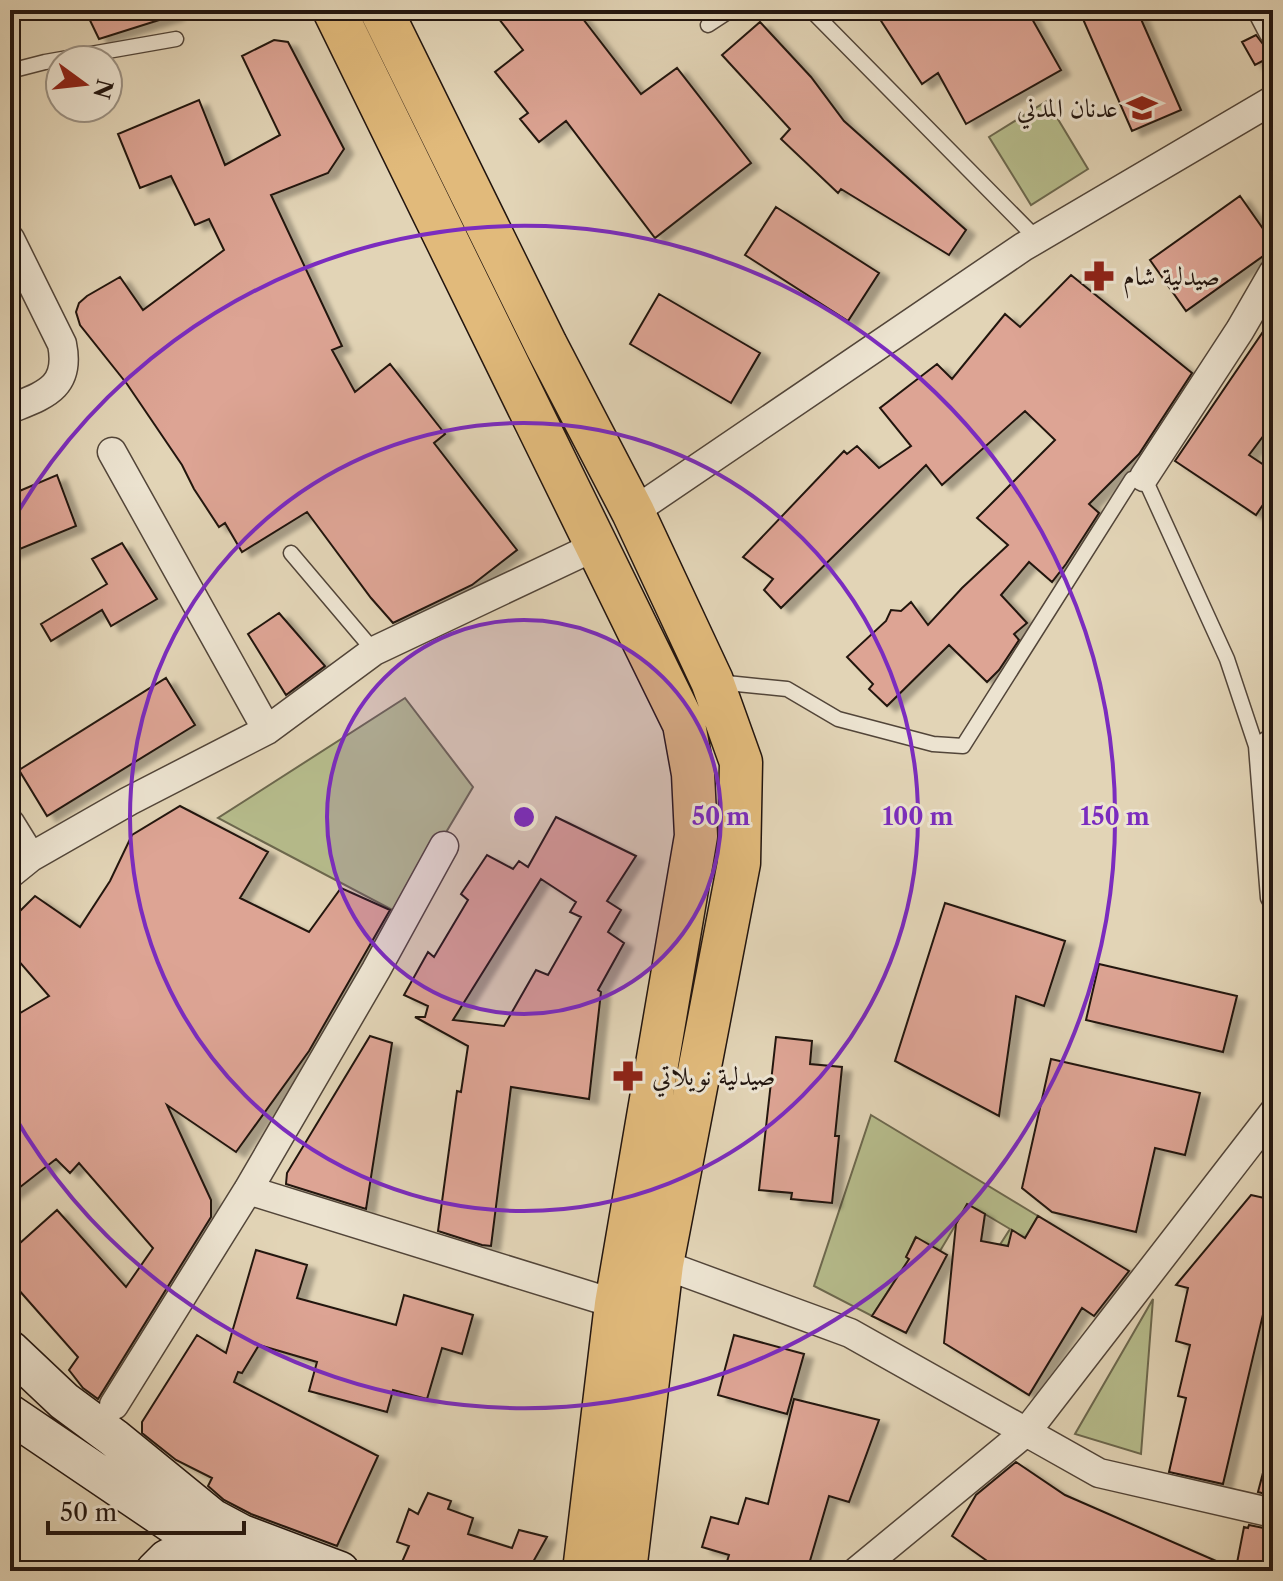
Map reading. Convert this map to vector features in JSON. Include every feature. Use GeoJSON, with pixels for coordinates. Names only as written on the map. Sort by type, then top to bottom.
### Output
{"type":"FeatureCollection","features":[{"type":"Feature","properties":{"kind":"main road"},"geometry":{"type":"LineString","coordinates":[[334,10],[684,724],[693,774],[696,836],[616,1304],[584,1571]]}},
{"type":"Feature","properties":{"kind":"main road"},"geometry":{"type":"LineString","coordinates":[[381,10],[546,345],[633,512],[712,681],[741,762],[739,863],[662,1264],[625,1571]]}},
{"type":"Feature","properties":{"kind":"main road"},"geometry":{"type":"LineString","coordinates":[[506,366],[546,345]]}},
{"type":"Feature","properties":{"kind":"main road"},"geometry":{"type":"LineString","coordinates":[[10,1350],[64,1401],[212,1518],[210,1533]]}},
{"type":"Feature","properties":{"kind":"main road"},"geometry":{"type":"LineString","coordinates":[[10,1414],[268,1571]]}},
{"type":"Feature","properties":{"kind":"main road"},"geometry":{"type":"LineString","coordinates":[[155,1571],[167,1559],[210,1533],[242,1534],[340,1571]]}},
{"type":"Feature","properties":{"kind":"street"},"geometry":{"type":"LineString","coordinates":[[1262,10],[1273,31]]}},
{"type":"Feature","properties":{"kind":"street"},"geometry":{"type":"LineString","coordinates":[[633,512],[1037,239],[1269,110]]}},
{"type":"Feature","properties":{"kind":"street"},"geometry":{"type":"LineString","coordinates":[[10,239],[62,344],[64,361],[60,378],[49,393],[10,409]]}},
{"type":"Feature","properties":{"kind":"street"},"geometry":{"type":"LineString","coordinates":[[1144,477],[1240,330],[1273,273]]}},
{"type":"Feature","properties":{"kind":"street"},"geometry":{"type":"LineString","coordinates":[[112,452],[267,730]]}},
{"type":"Feature","properties":{"kind":"street"},"geometry":{"type":"LineString","coordinates":[[10,823],[20,866],[129,801],[267,730],[374,651],[596,546]]}},
{"type":"Feature","properties":{"kind":"street"},"geometry":{"type":"LineString","coordinates":[[114,1405],[248,1190],[444,846]]}},
{"type":"Feature","properties":{"kind":"street"},"geometry":{"type":"LineString","coordinates":[[857,1571],[1027,1431],[1273,1113]]}},
{"type":"Feature","properties":{"kind":"street"},"geometry":{"type":"LineString","coordinates":[[248,1190],[616,1304]]}},
{"type":"Feature","properties":{"kind":"street"},"geometry":{"type":"LineString","coordinates":[[662,1264],[850,1333],[1099,1473],[1273,1513]]}},
{"type":"Feature","properties":{"kind":"lane"},"geometry":{"type":"LineString","coordinates":[[708,25],[731,10]]}},
{"type":"Feature","properties":{"kind":"lane"},"geometry":{"type":"LineString","coordinates":[[811,10],[1037,239]]}},
{"type":"Feature","properties":{"kind":"lane"},"geometry":{"type":"LineString","coordinates":[[10,71],[176,39]]}},
{"type":"Feature","properties":{"kind":"lane"},"geometry":{"type":"LineString","coordinates":[[712,681],[787,689],[838,719],[933,744],[963,746],[1132,479],[1144,477],[1227,659],[1256,746],[1268,898],[1273,907]]}},
{"type":"Feature","properties":{"kind":"lane"},"geometry":{"type":"LineString","coordinates":[[291,553],[374,651]]}},
{"type":"Feature","properties":{"kind":"lane"},"geometry":{"type":"LineString","coordinates":[[1256,746],[1273,734]]}},
{"type":"Feature","properties":{"kind":"green space"},"geometry":{"type":"Polygon","coordinates":[[[1047,101],[1088,169],[1031,205],[989,137],[1047,101]]]}},
{"type":"Feature","properties":{"kind":"green space"},"geometry":{"type":"Polygon","coordinates":[[[405,698],[473,787],[398,913],[218,818],[405,698]]]}},
{"type":"Feature","properties":{"kind":"green space"},"geometry":{"type":"Polygon","coordinates":[[[871,1115],[1038,1216],[1031,1229],[1048,1239],[994,1254],[1010,1229],[968,1204],[940,1251],[915,1238],[907,1257],[937,1272],[901,1271],[872,1316],[814,1286],[871,1115]]]}},
{"type":"Feature","properties":{"kind":"green space"},"geometry":{"type":"Polygon","coordinates":[[[1153,1299],[1141,1454],[1075,1434],[1153,1299]]]}},
{"type":"Feature","properties":{"kind":"building"},"geometry":{"type":"Polygon","coordinates":[[[85,10],[174,10],[175,15],[99,39],[85,10]]]}},
{"type":"Feature","properties":{"kind":"building"},"geometry":{"type":"Polygon","coordinates":[[[492,10],[576,10],[641,94],[677,68],[751,163],[655,238],[566,121],[539,142],[520,119],[528,113],[495,72],[523,50],[492,10]]]}},
{"type":"Feature","properties":{"kind":"building"},"geometry":{"type":"Polygon","coordinates":[[[874,10],[1027,10],[1061,70],[966,124],[938,73],[922,84],[874,10]]]}},
{"type":"Feature","properties":{"kind":"building"},"geometry":{"type":"Polygon","coordinates":[[[1079,10],[1137,10],[1181,110],[1132,131],[1079,10]]]}},
{"type":"Feature","properties":{"kind":"building"},"geometry":{"type":"Polygon","coordinates":[[[760,22],[811,77],[844,121],[966,230],[949,255],[841,189],[838,193],[781,139],[790,129],[722,55],[760,22]]]}},
{"type":"Feature","properties":{"kind":"building"},"geometry":{"type":"Polygon","coordinates":[[[1256,35],[1272,56],[1255,65],[1242,42],[1256,35]]]}},
{"type":"Feature","properties":{"kind":"building"},"geometry":{"type":"Polygon","coordinates":[[[274,40],[288,42],[344,149],[328,173],[271,195],[342,346],[332,350],[355,392],[390,364],[445,434],[434,443],[517,550],[472,585],[393,623],[307,512],[242,552],[225,523],[219,527],[182,465],[127,384],[80,325],[76,312],[79,303],[87,296],[120,277],[143,310],[224,250],[209,219],[195,225],[171,176],[140,188],[118,134],[199,100],[225,165],[280,135],[242,56],[274,40]]]}},
{"type":"Feature","properties":{"kind":"building"},"geometry":{"type":"Polygon","coordinates":[[[1240,196],[1273,243],[1273,249],[1186,311],[1150,260],[1240,196]]]}},
{"type":"Feature","properties":{"kind":"building"},"geometry":{"type":"Polygon","coordinates":[[[776,207],[879,273],[848,321],[745,255],[776,207]]]}},
{"type":"Feature","properties":{"kind":"building"},"geometry":{"type":"Polygon","coordinates":[[[1071,275],[1192,373],[1139,454],[1089,504],[1099,513],[1052,582],[1029,562],[1001,595],[1027,623],[1014,634],[1019,640],[999,670],[987,682],[949,645],[887,706],[869,689],[873,684],[847,657],[886,621],[891,610],[901,611],[911,602],[928,625],[1008,545],[977,518],[1055,440],[1025,411],[942,485],[926,465],[781,608],[764,590],[773,579],[743,557],[844,451],[847,454],[857,446],[879,468],[911,446],[880,408],[937,364],[952,379],[1005,314],[1020,327],[1071,275]]]}},
{"type":"Feature","properties":{"kind":"building"},"geometry":{"type":"Polygon","coordinates":[[[659,294],[760,353],[731,403],[630,344],[659,294]]]}},
{"type":"Feature","properties":{"kind":"building"},"geometry":{"type":"Polygon","coordinates":[[[1273,317],[1273,423],[1249,455],[1273,471],[1273,490],[1256,515],[1175,461],[1273,317]]]}},
{"type":"Feature","properties":{"kind":"building"},"geometry":{"type":"Polygon","coordinates":[[[57,475],[76,526],[10,553],[10,495],[57,475]]]}},
{"type":"Feature","properties":{"kind":"building"},"geometry":{"type":"Polygon","coordinates":[[[122,543],[157,599],[111,626],[102,610],[51,641],[41,624],[107,584],[92,559],[122,543]]]}},
{"type":"Feature","properties":{"kind":"building"},"geometry":{"type":"Polygon","coordinates":[[[279,613],[325,666],[286,695],[248,634],[279,613]]]}},
{"type":"Feature","properties":{"kind":"building"},"geometry":{"type":"Polygon","coordinates":[[[166,678],[195,725],[47,816],[19,770],[166,678]]]}},
{"type":"Feature","properties":{"kind":"building"},"geometry":{"type":"Polygon","coordinates":[[[180,806],[268,852],[240,898],[309,932],[341,888],[390,910],[309,1051],[236,1152],[167,1105],[211,1200],[211,1217],[98,1399],[83,1388],[69,1370],[78,1357],[10,1280],[10,1252],[57,1210],[126,1287],[153,1248],[79,1163],[70,1173],[56,1159],[10,1195],[10,1019],[49,996],[10,951],[10,921],[35,896],[80,927],[110,881],[132,835],[180,806]]]}},
{"type":"Feature","properties":{"kind":"building"},"geometry":{"type":"Polygon","coordinates":[[[556,817],[636,856],[607,901],[621,910],[608,932],[624,943],[598,990],[601,992],[589,1099],[511,1087],[491,1246],[438,1231],[457,1091],[461,1092],[468,1046],[415,1017],[425,1017],[428,1006],[404,995],[428,952],[434,957],[468,900],[461,894],[487,855],[513,869],[519,861],[528,867],[556,817]],[[541,879],[453,1020],[504,1026],[536,970],[548,975],[581,917],[570,912],[576,902],[541,879]]]}},
{"type":"Feature","properties":{"kind":"building"},"geometry":{"type":"Polygon","coordinates":[[[945,903],[1065,941],[1044,1006],[1016,996],[999,1116],[895,1061],[945,903]]]}},
{"type":"Feature","properties":{"kind":"building"},"geometry":{"type":"Polygon","coordinates":[[[1099,964],[1237,996],[1223,1052],[1086,1020],[1099,964]]]}},
{"type":"Feature","properties":{"kind":"building"},"geometry":{"type":"Polygon","coordinates":[[[370,1036],[392,1043],[366,1209],[286,1184],[287,1173],[370,1036]]]}},
{"type":"Feature","properties":{"kind":"building"},"geometry":{"type":"Polygon","coordinates":[[[776,1037],[812,1041],[810,1064],[842,1067],[832,1203],[791,1199],[792,1193],[759,1190],[776,1037]]]}},
{"type":"Feature","properties":{"kind":"building"},"geometry":{"type":"Polygon","coordinates":[[[1051,1059],[1200,1093],[1185,1155],[1155,1148],[1136,1232],[1052,1212],[1022,1188],[1051,1059]]]}},
{"type":"Feature","properties":{"kind":"building"},"geometry":{"type":"Polygon","coordinates":[[[1251,1195],[1273,1200],[1273,1272],[1223,1484],[1169,1472],[1186,1398],[1178,1396],[1190,1345],[1176,1341],[1188,1288],[1176,1285],[1251,1195]]]}},
{"type":"Feature","properties":{"kind":"building"},"geometry":{"type":"Polygon","coordinates":[[[967,1204],[985,1214],[981,1241],[1008,1246],[1012,1230],[1025,1238],[1038,1216],[1129,1271],[1094,1316],[1082,1308],[1029,1395],[944,1343],[956,1224],[967,1204]]]}},
{"type":"Feature","properties":{"kind":"building"},"geometry":{"type":"Polygon","coordinates":[[[916,1237],[947,1255],[906,1333],[872,1316],[909,1259],[906,1257],[916,1237]]]}},
{"type":"Feature","properties":{"kind":"building"},"geometry":{"type":"Polygon","coordinates":[[[256,1250],[307,1265],[297,1298],[396,1325],[404,1295],[473,1315],[462,1354],[442,1348],[427,1399],[393,1390],[387,1412],[309,1391],[317,1362],[259,1345],[242,1373],[238,1372],[234,1382],[378,1456],[337,1546],[251,1514],[224,1500],[208,1486],[212,1478],[176,1460],[142,1433],[142,1422],[197,1335],[226,1353],[256,1250]]]}},
{"type":"Feature","properties":{"kind":"building"},"geometry":{"type":"Polygon","coordinates":[[[734,1335],[804,1354],[787,1414],[718,1395],[734,1335]]]}},
{"type":"Feature","properties":{"kind":"building"},"geometry":{"type":"Polygon","coordinates":[[[794,1399],[879,1420],[849,1502],[829,1496],[807,1571],[724,1571],[729,1555],[702,1547],[711,1517],[738,1524],[746,1498],[768,1504],[794,1399]]]}},
{"type":"Feature","properties":{"kind":"building"},"geometry":{"type":"Polygon","coordinates":[[[1266,1461],[1273,1462],[1273,1496],[1258,1492],[1266,1461]]]}},
{"type":"Feature","properties":{"kind":"building"},"geometry":{"type":"Polygon","coordinates":[[[1016,1462],[1065,1495],[1239,1571],[1007,1571],[990,1563],[952,1536],[976,1495],[1016,1462]]]}},
{"type":"Feature","properties":{"kind":"building"},"geometry":{"type":"Polygon","coordinates":[[[428,1493],[451,1501],[448,1509],[473,1518],[468,1534],[512,1548],[519,1530],[547,1537],[528,1571],[398,1571],[409,1546],[397,1542],[409,1509],[418,1514],[428,1493]]]}},
{"type":"Feature","properties":{"kind":"building"},"geometry":{"type":"Polygon","coordinates":[[[1249,1525],[1273,1530],[1270,1569],[1237,1563],[1244,1527],[1248,1528],[1249,1525]]]}},
{"type":"Feature","properties":{"kind":"place","name":"عدنان المدني"},"geometry":{"type":"Point","coordinates":[1142,108]}},
{"type":"Feature","properties":{"kind":"place","name":"صيدلية شام"},"geometry":{"type":"Point","coordinates":[1099,276]}},
{"type":"Feature","properties":{"kind":"place","name":"صيدلية نويلاتي"},"geometry":{"type":"Point","coordinates":[628,1076]}}]}
